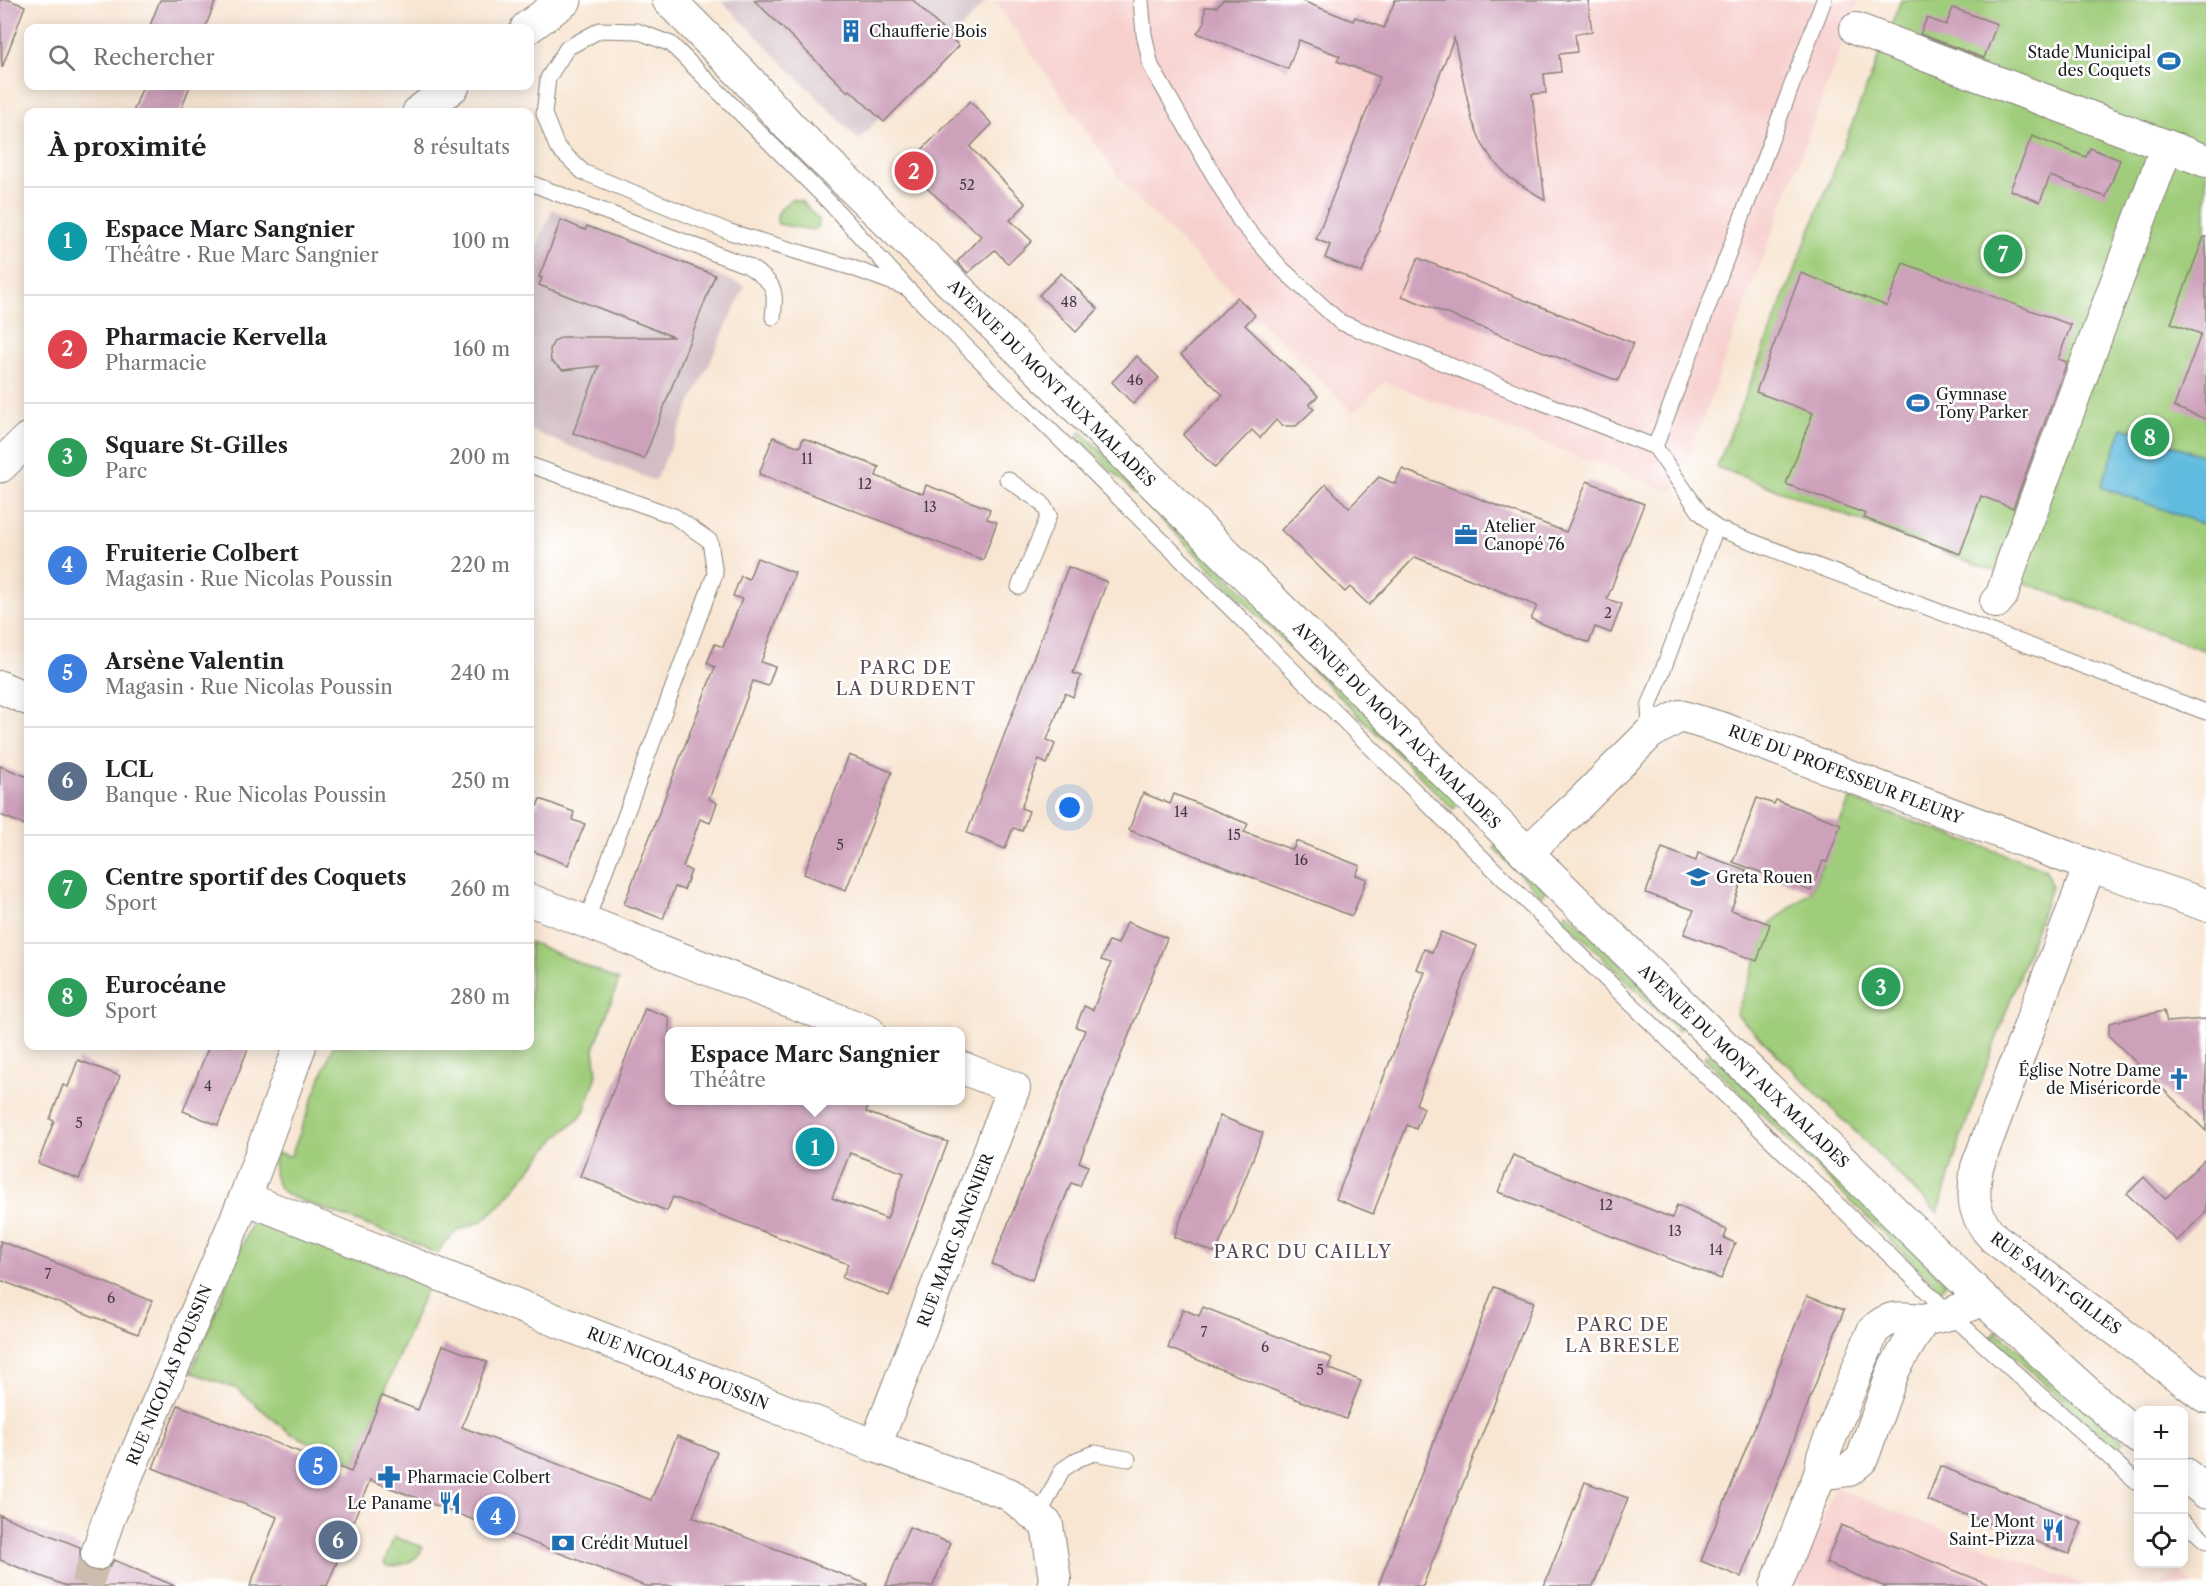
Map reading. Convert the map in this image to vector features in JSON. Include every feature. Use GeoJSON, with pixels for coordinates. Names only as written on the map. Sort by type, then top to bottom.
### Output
{"type":"FeatureCollection","features":[{"type":"Feature","properties":{"kind":"street"},"geometry":{"type":"LineString","coordinates":[[532,24],[565,0]]}},
{"type":"Feature","properties":{"kind":"street","name":"AVENUE DU MONT AUX MALADES"},"geometry":{"type":"LineString","coordinates":[[669,0],[798,135],[961,292],[1526,853],[1983,1299],[2134,1433]]}},
{"type":"Feature","properties":{"kind":"street"},"geometry":{"type":"LineString","coordinates":[[1856,29],[2206,161]]}},
{"type":"Feature","properties":{"kind":"street"},"geometry":{"type":"LineString","coordinates":[[1996,602],[2002,595],[2167,146]]}},
{"type":"Feature","properties":{"kind":"street"},"geometry":{"type":"LineString","coordinates":[[0,466],[24,443]]}},
{"type":"Feature","properties":{"kind":"street"},"geometry":{"type":"LineString","coordinates":[[0,687],[24,697]]}},
{"type":"Feature","properties":{"kind":"street","name":"RUE DU PROFESSEUR FLEURY"},"geometry":{"type":"LineString","coordinates":[[1526,853],[1650,733],[1680,716],[1721,728],[2088,865],[2206,904]]}},
{"type":"Feature","properties":{"kind":"street","name":"RUE SAINT-GILLES"},"geometry":{"type":"LineString","coordinates":[[2088,865],[1977,1167],[1973,1190],[1975,1207],[1982,1225],[1994,1238],[2206,1397]]}},
{"type":"Feature","properties":{"kind":"street"},"geometry":{"type":"LineString","coordinates":[[534,902],[856,1027]]}},
{"type":"Feature","properties":{"kind":"street","name":"RUE NICOLAS POUSSIN"},"geometry":{"type":"LineString","coordinates":[[97,1554],[108,1520],[245,1198],[299,1050]]}},
{"type":"Feature","properties":{"kind":"street","name":"RUE MARC SANGNIER"},"geometry":{"type":"LineString","coordinates":[[874,1446],[1014,1088],[965,1069]]}},
{"type":"Feature","properties":{"kind":"street","name":"RUE NICOLAS POUSSIN"},"geometry":{"type":"LineString","coordinates":[[245,1198],[874,1446],[1009,1494],[1047,1525],[1055,1580],[1053,1586]]}},
{"type":"Feature","properties":{"kind":"street"},"geometry":{"type":"LineString","coordinates":[[1776,1586],[1820,1474],[1849,1470],[1862,1458],[1894,1369],[1936,1317],[1983,1299]]}},
{"type":"Feature","properties":{"kind":"street"},"geometry":{"type":"LineString","coordinates":[[2188,1477],[2206,1492]]}},
{"type":"Feature","properties":{"kind":"lane"},"geometry":{"type":"LineString","coordinates":[[1141,0],[1144,34],[1151,66],[1240,221],[1281,268],[1340,322],[1655,447],[1699,511],[1716,528],[2206,712]]}},
{"type":"Feature","properties":{"kind":"lane"},"geometry":{"type":"LineString","coordinates":[[1655,447],[1824,0]]}},
{"type":"Feature","properties":{"kind":"lane"},"geometry":{"type":"LineString","coordinates":[[907,288],[850,267],[730,231],[583,172],[557,147],[544,114],[549,78],[567,48],[600,30],[637,31],[671,44],[830,203],[907,288],[1537,912],[1936,1317],[2134,1479]]}},
{"type":"Feature","properties":{"kind":"lane"},"geometry":{"type":"LineString","coordinates":[[534,185],[748,266],[766,279],[776,295],[773,317]]}},
{"type":"Feature","properties":{"kind":"lane"},"geometry":{"type":"LineString","coordinates":[[534,466],[674,516],[710,541],[715,574],[586,922]]}},
{"type":"Feature","properties":{"kind":"lane"},"geometry":{"type":"LineString","coordinates":[[1007,479],[1042,503],[1049,515],[1019,587]]}},
{"type":"Feature","properties":{"kind":"lane"},"geometry":{"type":"LineString","coordinates":[[1650,733],[1649,707],[1716,528]]}},
{"type":"Feature","properties":{"kind":"lane"},"geometry":{"type":"LineString","coordinates":[[1038,1518],[1062,1470],[1078,1460],[1095,1454],[1128,1458]]}},
{"type":"Feature","properties":{"kind":"lane"},"geometry":{"type":"LineString","coordinates":[[2188,1525],[2206,1541]]}},
{"type":"Feature","properties":{"kind":"shaded area"},"geometry":{"type":"Polygon","coordinates":[[[721,0],[987,0],[859,140],[721,0]]]}},
{"type":"Feature","properties":{"kind":"shaded area"},"geometry":{"type":"Polygon","coordinates":[[[994,0],[1859,0],[1675,493],[1385,382],[1353,413],[1135,196],[1119,177],[994,0]]]}},
{"type":"Feature","properties":{"kind":"shaded area"},"geometry":{"type":"Polygon","coordinates":[[[552,209],[745,286],[655,481],[534,432],[534,253],[552,209]]]}},
{"type":"Feature","properties":{"kind":"shaded area"},"geometry":{"type":"Polygon","coordinates":[[[1835,1488],[2087,1586],[1796,1586],[1835,1488]]]}},
{"type":"Feature","properties":{"kind":"shaded area"},"geometry":{"type":"Polygon","coordinates":[[[2177,1569],[2194,1586],[2160,1586],[2177,1569]]]}},
{"type":"Feature","properties":{"kind":"green space"},"geometry":{"type":"Polygon","coordinates":[[[1901,0],[2206,0],[2206,651],[1717,467],[1901,0]]]}},
{"type":"Feature","properties":{"kind":"green space"},"geometry":{"type":"Polygon","coordinates":[[[791,199],[801,201],[819,220],[818,227],[813,230],[778,224],[778,213],[791,199]]]}},
{"type":"Feature","properties":{"kind":"green space"},"geometry":{"type":"Polygon","coordinates":[[[1081,431],[1459,803],[1453,809],[1077,436],[1081,431]]]}},
{"type":"Feature","properties":{"kind":"green space"},"geometry":{"type":"Polygon","coordinates":[[[1850,799],[2046,869],[2051,887],[1960,1140],[1938,1213],[1736,1014],[1770,924],[1811,891],[1850,799]]]}},
{"type":"Feature","properties":{"kind":"green space"},"geometry":{"type":"Polygon","coordinates":[[[1499,843],[1546,891],[1541,896],[1494,848],[1499,843]]]}},
{"type":"Feature","properties":{"kind":"green space"},"geometry":{"type":"Polygon","coordinates":[[[1567,912],[1683,1025],[1678,1031],[1562,917],[1567,912]]]}},
{"type":"Feature","properties":{"kind":"green space"},"geometry":{"type":"Polygon","coordinates":[[[534,944],[619,980],[594,1049],[597,1075],[583,1114],[556,1138],[501,1204],[482,1221],[459,1230],[444,1243],[437,1254],[410,1241],[287,1195],[276,1181],[274,1165],[276,1153],[291,1156],[331,1050],[534,1050],[534,944]]]}},
{"type":"Feature","properties":{"kind":"green space"},"geometry":{"type":"Polygon","coordinates":[[[1710,1052],[1946,1283],[1941,1290],[1704,1057],[1710,1052]]]}},
{"type":"Feature","properties":{"kind":"green space"},"geometry":{"type":"Polygon","coordinates":[[[253,1219],[428,1285],[355,1463],[290,1433],[237,1389],[191,1372],[253,1219]]]}},
{"type":"Feature","properties":{"kind":"green space"},"geometry":{"type":"Polygon","coordinates":[[[1997,1331],[2123,1441],[2118,1449],[1992,1337],[1997,1331]]]}},
{"type":"Feature","properties":{"kind":"green space"},"geometry":{"type":"Polygon","coordinates":[[[394,1537],[423,1547],[413,1560],[387,1566],[384,1563],[394,1537]]]}},
{"type":"Feature","properties":{"kind":"water"},"geometry":{"type":"Polygon","coordinates":[[[2123,427],[2206,457],[2206,525],[2101,487],[2123,427]]]}},
{"type":"Feature","properties":{"kind":"building"},"geometry":{"type":"Polygon","coordinates":[[[0,0],[9,0],[25,6],[2,68],[0,0]]]}},
{"type":"Feature","properties":{"kind":"building"},"geometry":{"type":"Polygon","coordinates":[[[160,0],[216,0],[207,24],[151,24],[160,0]]]}},
{"type":"Feature","properties":{"kind":"building","name":"Chaufferie Bois"},"geometry":{"type":"Polygon","coordinates":[[[754,0],[913,0],[959,46],[884,122],[850,90],[848,92],[754,0]]]}},
{"type":"Feature","properties":{"kind":"building"},"geometry":{"type":"Polygon","coordinates":[[[1223,0],[1300,0],[1353,21],[1355,17],[1384,28],[1395,0],[1588,0],[1592,32],[1575,34],[1577,52],[1559,54],[1561,72],[1544,74],[1546,93],[1532,94],[1545,200],[1510,178],[1492,159],[1482,144],[1472,120],[1454,38],[1362,273],[1325,258],[1330,245],[1316,239],[1380,77],[1337,61],[1340,56],[1299,40],[1288,69],[1197,33],[1204,24],[1205,7],[1217,7],[1223,0]]]}},
{"type":"Feature","properties":{"kind":"building"},"geometry":{"type":"Polygon","coordinates":[[[1953,8],[1997,24],[1984,58],[1920,34],[1927,18],[1946,25],[1953,8]]]}},
{"type":"Feature","properties":{"kind":"building"},"geometry":{"type":"Polygon","coordinates":[[[141,90],[188,90],[182,108],[135,108],[141,90]]]}},
{"type":"Feature","properties":{"kind":"building"},"geometry":{"type":"Polygon","coordinates":[[[970,101],[992,124],[970,147],[1026,204],[1010,220],[1032,241],[1008,264],[995,250],[968,273],[957,262],[981,236],[904,168],[970,101]]]}},
{"type":"Feature","properties":{"kind":"building"},"geometry":{"type":"Polygon","coordinates":[[[2032,136],[2086,157],[2090,148],[2120,160],[2106,197],[2050,176],[2040,202],[2010,190],[2032,136]]]}},
{"type":"Feature","properties":{"kind":"building"},"geometry":{"type":"Polygon","coordinates":[[[561,220],[585,230],[587,226],[715,275],[644,459],[573,433],[599,366],[563,370],[551,361],[550,349],[554,341],[562,337],[674,337],[539,285],[542,278],[539,277],[561,220]]]}},
{"type":"Feature","properties":{"kind":"building"},"geometry":{"type":"Polygon","coordinates":[[[2204,237],[2206,237],[2206,419],[2174,407],[2201,334],[2171,323],[2204,237]]]}},
{"type":"Feature","properties":{"kind":"building"},"geometry":{"type":"Polygon","coordinates":[[[1418,258],[1633,343],[1618,381],[1402,296],[1418,258]]]}},
{"type":"Feature","properties":{"kind":"building","name":"Gymnase Tony Parker"},"geometry":{"type":"Polygon","coordinates":[[[1903,263],[2071,325],[2058,359],[2067,362],[2013,508],[1981,496],[1960,554],[1864,518],[1866,514],[1786,484],[1813,413],[1756,392],[1801,273],[1887,306],[1903,263]]]}},
{"type":"Feature","properties":{"kind":"building"},"geometry":{"type":"Polygon","coordinates":[[[1061,273],[1098,309],[1076,332],[1039,295],[1061,273]]]}},
{"type":"Feature","properties":{"kind":"building"},"geometry":{"type":"Polygon","coordinates":[[[1237,297],[1255,315],[1245,325],[1318,396],[1309,405],[1314,409],[1296,426],[1282,426],[1276,420],[1260,438],[1252,430],[1215,468],[1183,435],[1223,395],[1181,355],[1237,297]]]}},
{"type":"Feature","properties":{"kind":"building"},"geometry":{"type":"Polygon","coordinates":[[[1137,356],[1159,378],[1133,404],[1112,382],[1137,356]]]}},
{"type":"Feature","properties":{"kind":"building"},"geometry":{"type":"Polygon","coordinates":[[[773,437],[800,447],[803,438],[879,467],[876,476],[923,494],[926,485],[990,509],[987,519],[997,522],[983,560],[759,474],[773,437]]]}},
{"type":"Feature","properties":{"kind":"building"},"geometry":{"type":"Polygon","coordinates":[[[1402,469],[1566,532],[1587,481],[1644,504],[1607,599],[1622,604],[1611,633],[1595,627],[1589,643],[1531,619],[1537,606],[1415,557],[1369,605],[1350,587],[1345,592],[1281,530],[1326,484],[1349,508],[1379,477],[1395,484],[1402,469]]]}},
{"type":"Feature","properties":{"kind":"building"},"geometry":{"type":"Polygon","coordinates":[[[757,558],[795,573],[761,662],[775,667],[768,686],[753,681],[709,799],[717,803],[710,823],[700,819],[683,867],[691,871],[684,890],[675,887],[663,919],[624,904],[715,667],[707,663],[715,644],[723,647],[742,599],[733,596],[741,576],[749,579],[757,558]]]}},
{"type":"Feature","properties":{"kind":"building"},"geometry":{"type":"Polygon","coordinates":[[[1068,567],[1107,582],[1073,673],[1081,676],[1073,697],[1065,693],[1047,740],[1055,744],[1047,764],[1039,760],[1021,808],[1029,811],[1022,831],[1013,828],[1005,849],[967,833],[1068,567]]]}},
{"type":"Feature","properties":{"kind":"building"},"geometry":{"type":"Polygon","coordinates":[[[849,755],[892,772],[846,890],[804,874],[849,755]]]}},
{"type":"Feature","properties":{"kind":"building"},"geometry":{"type":"Polygon","coordinates":[[[0,766],[24,775],[24,824],[0,815],[0,766]]]}},
{"type":"Feature","properties":{"kind":"building"},"geometry":{"type":"Polygon","coordinates":[[[1143,793],[1170,804],[1174,794],[1248,824],[1244,832],[1293,850],[1296,841],[1360,866],[1356,875],[1367,879],[1352,916],[1129,830],[1143,793]]]}},
{"type":"Feature","properties":{"kind":"building"},"geometry":{"type":"Polygon","coordinates":[[[1757,798],[1774,804],[1776,800],[1841,824],[1827,862],[1823,861],[1811,891],[1733,862],[1757,798]]]}},
{"type":"Feature","properties":{"kind":"building"},"geometry":{"type":"Polygon","coordinates":[[[540,799],[574,812],[572,820],[585,824],[568,865],[534,852],[534,805],[537,806],[540,799]]]}},
{"type":"Feature","properties":{"kind":"building"},"geometry":{"type":"Polygon","coordinates":[[[1662,848],[1696,861],[1698,853],[1746,870],[1731,910],[1770,924],[1757,961],[1684,934],[1694,910],[1646,893],[1662,848]]]}},
{"type":"Feature","properties":{"kind":"building"},"geometry":{"type":"Polygon","coordinates":[[[1127,922],[1167,938],[1079,1162],[1088,1166],[1080,1186],[1071,1183],[1032,1280],[992,1264],[1085,1030],[1076,1027],[1084,1006],[1093,1010],[1111,963],[1101,960],[1109,941],[1118,944],[1127,922]]]}},
{"type":"Feature","properties":{"kind":"building"},"geometry":{"type":"Polygon","coordinates":[[[1441,932],[1477,946],[1416,1104],[1424,1108],[1416,1129],[1407,1125],[1373,1214],[1336,1199],[1425,972],[1416,969],[1424,949],[1432,952],[1441,932]]]}},
{"type":"Feature","properties":{"kind":"building"},"geometry":{"type":"Polygon","coordinates":[[[645,1008],[669,1017],[669,1027],[665,1027],[665,1105],[869,1105],[866,1112],[948,1142],[889,1296],[842,1278],[848,1264],[673,1197],[667,1211],[580,1176],[645,1008]],[[850,1153],[832,1198],[887,1219],[904,1173],[850,1153]]]}},
{"type":"Feature","properties":{"kind":"building","name":"Église Notre Dame de Miséricorde"},"geometry":{"type":"Polygon","coordinates":[[[2164,1011],[2167,1022],[2206,1019],[2206,1131],[2109,1036],[2109,1023],[2164,1011]]]}},
{"type":"Feature","properties":{"kind":"building"},"geometry":{"type":"Polygon","coordinates":[[[207,1050],[247,1050],[218,1125],[183,1111],[207,1050]]]}},
{"type":"Feature","properties":{"kind":"building"},"geometry":{"type":"Polygon","coordinates":[[[78,1060],[120,1076],[79,1179],[38,1163],[54,1121],[50,1119],[63,1085],[68,1087],[78,1060]]]}},
{"type":"Feature","properties":{"kind":"building"},"geometry":{"type":"Polygon","coordinates":[[[1220,1116],[1263,1133],[1216,1253],[1174,1237],[1220,1116]]]}},
{"type":"Feature","properties":{"kind":"building"},"geometry":{"type":"Polygon","coordinates":[[[1513,1155],[1672,1218],[1677,1205],[1727,1230],[1724,1238],[1735,1243],[1721,1279],[1498,1192],[1513,1155]]]}},
{"type":"Feature","properties":{"kind":"building"},"geometry":{"type":"Polygon","coordinates":[[[2206,1158],[2206,1212],[2177,1241],[2127,1194],[2144,1177],[2165,1199],[2206,1158]]]}},
{"type":"Feature","properties":{"kind":"building"},"geometry":{"type":"Polygon","coordinates":[[[0,1241],[152,1301],[138,1334],[0,1280],[0,1241]]]}},
{"type":"Feature","properties":{"kind":"building"},"geometry":{"type":"Polygon","coordinates":[[[1494,1287],[1534,1302],[1423,1586],[1378,1586],[1494,1287]]]}},
{"type":"Feature","properties":{"kind":"building"},"geometry":{"type":"Polygon","coordinates":[[[1807,1296],[1844,1310],[1741,1577],[1701,1561],[1807,1296]]]}},
{"type":"Feature","properties":{"kind":"building"},"geometry":{"type":"Polygon","coordinates":[[[1203,1307],[1332,1358],[1328,1368],[1361,1381],[1346,1419],[1168,1348],[1183,1309],[1199,1316],[1203,1307]]]}},
{"type":"Feature","properties":{"kind":"building"},"geometry":{"type":"Polygon","coordinates":[[[443,1345],[487,1362],[462,1427],[651,1500],[677,1436],[717,1452],[693,1517],[867,1584],[867,1586],[645,1586],[370,1480],[327,1586],[250,1586],[277,1517],[153,1468],[178,1405],[351,1472],[382,1396],[418,1410],[443,1345]]]}},
{"type":"Feature","properties":{"kind":"building"},"geometry":{"type":"Polygon","coordinates":[[[1940,1466],[2082,1522],[2069,1554],[1927,1500],[1940,1466]]]}},
{"type":"Feature","properties":{"kind":"building"},"geometry":{"type":"Polygon","coordinates":[[[1585,1482],[1628,1498],[1593,1586],[1544,1586],[1585,1482]]]}},
{"type":"Feature","properties":{"kind":"building"},"geometry":{"type":"Polygon","coordinates":[[[0,1515],[80,1547],[83,1566],[91,1571],[109,1568],[114,1560],[175,1586],[66,1586],[0,1560],[0,1515]]]}},
{"type":"Feature","properties":{"kind":"building"},"geometry":{"type":"Polygon","coordinates":[[[1841,1525],[1991,1585],[1883,1586],[1826,1563],[1841,1525]]]}},
{"type":"Feature","properties":{"kind":"building"},"geometry":{"type":"Polygon","coordinates":[[[909,1527],[950,1543],[933,1586],[886,1586],[909,1527]]]}},
{"type":"Feature","properties":{"kind":"tunnel"},"geometry":{"type":"LineString","coordinates":[[86,1586],[97,1554]]}},
{"type":"Feature","properties":{"kind":"place","name":"Chaufferie Bois"},"geometry":{"type":"Point","coordinates":[851,31]}},
{"type":"Feature","properties":{"kind":"place","name":"Stade Municipal des Coquets"},"geometry":{"type":"Point","coordinates":[2169,61]}},
{"type":"Feature","properties":{"kind":"place","name":"Pharmacie Kervella"},"geometry":{"type":"Point","coordinates":[914,171]}},
{"type":"Feature","properties":{"kind":"place","name":"Centre sportif des Coquets"},"geometry":{"type":"Point","coordinates":[2003,254]}},
{"type":"Feature","properties":{"kind":"place","name":"Gymnase Tony Parker"},"geometry":{"type":"Point","coordinates":[1918,403]}},
{"type":"Feature","properties":{"kind":"place","name":"Eurocéane"},"geometry":{"type":"Point","coordinates":[2150,437]}},
{"type":"Feature","properties":{"kind":"place","name":"Atelier Canopé 76"},"geometry":{"type":"Point","coordinates":[1466,535]}},
{"type":"Feature","properties":{"kind":"place","name":"Greta Rouen"},"geometry":{"type":"Point","coordinates":[1698,877]}},
{"type":"Feature","properties":{"kind":"place","name":"Square St-Gilles"},"geometry":{"type":"Point","coordinates":[1881,987]}},
{"type":"Feature","properties":{"kind":"place","name":"Église Notre Dame de Miséricorde"},"geometry":{"type":"Point","coordinates":[2179,1079]}},
{"type":"Feature","properties":{"kind":"place","name":"Espace Marc Sangnier"},"geometry":{"type":"Point","coordinates":[815,1147]}},
{"type":"Feature","properties":{"kind":"place","name":"Arsène Valentin"},"geometry":{"type":"Point","coordinates":[318,1466]}},
{"type":"Feature","properties":{"kind":"place","name":"Pharmacie Colbert"},"geometry":{"type":"Point","coordinates":[389,1477]}},
{"type":"Feature","properties":{"kind":"place","name":"Le Paname"},"geometry":{"type":"Point","coordinates":[450,1503]}},
{"type":"Feature","properties":{"kind":"place","name":"Fruiterie Colbert"},"geometry":{"type":"Point","coordinates":[496,1516]}},
{"type":"Feature","properties":{"kind":"place","name":"Le Mont Saint-Pizza"},"geometry":{"type":"Point","coordinates":[2053,1530]}},
{"type":"Feature","properties":{"kind":"place","name":"LCL"},"geometry":{"type":"Point","coordinates":[338,1540]}},
{"type":"Feature","properties":{"kind":"place","name":"Crédit Mutuel"},"geometry":{"type":"Point","coordinates":[563,1543]}},
{"type":"Feature","properties":{"kind":"district","name":"PARC DE LA DURDENT"},"geometry":{"type":"Point","coordinates":[906,678]}},
{"type":"Feature","properties":{"kind":"district","name":"PARC DU CAILLY"},"geometry":{"type":"Point","coordinates":[1303,1252]}},
{"type":"Feature","properties":{"kind":"district","name":"PARC DE LA BRESLE"},"geometry":{"type":"Point","coordinates":[1623,1335]}}]}
